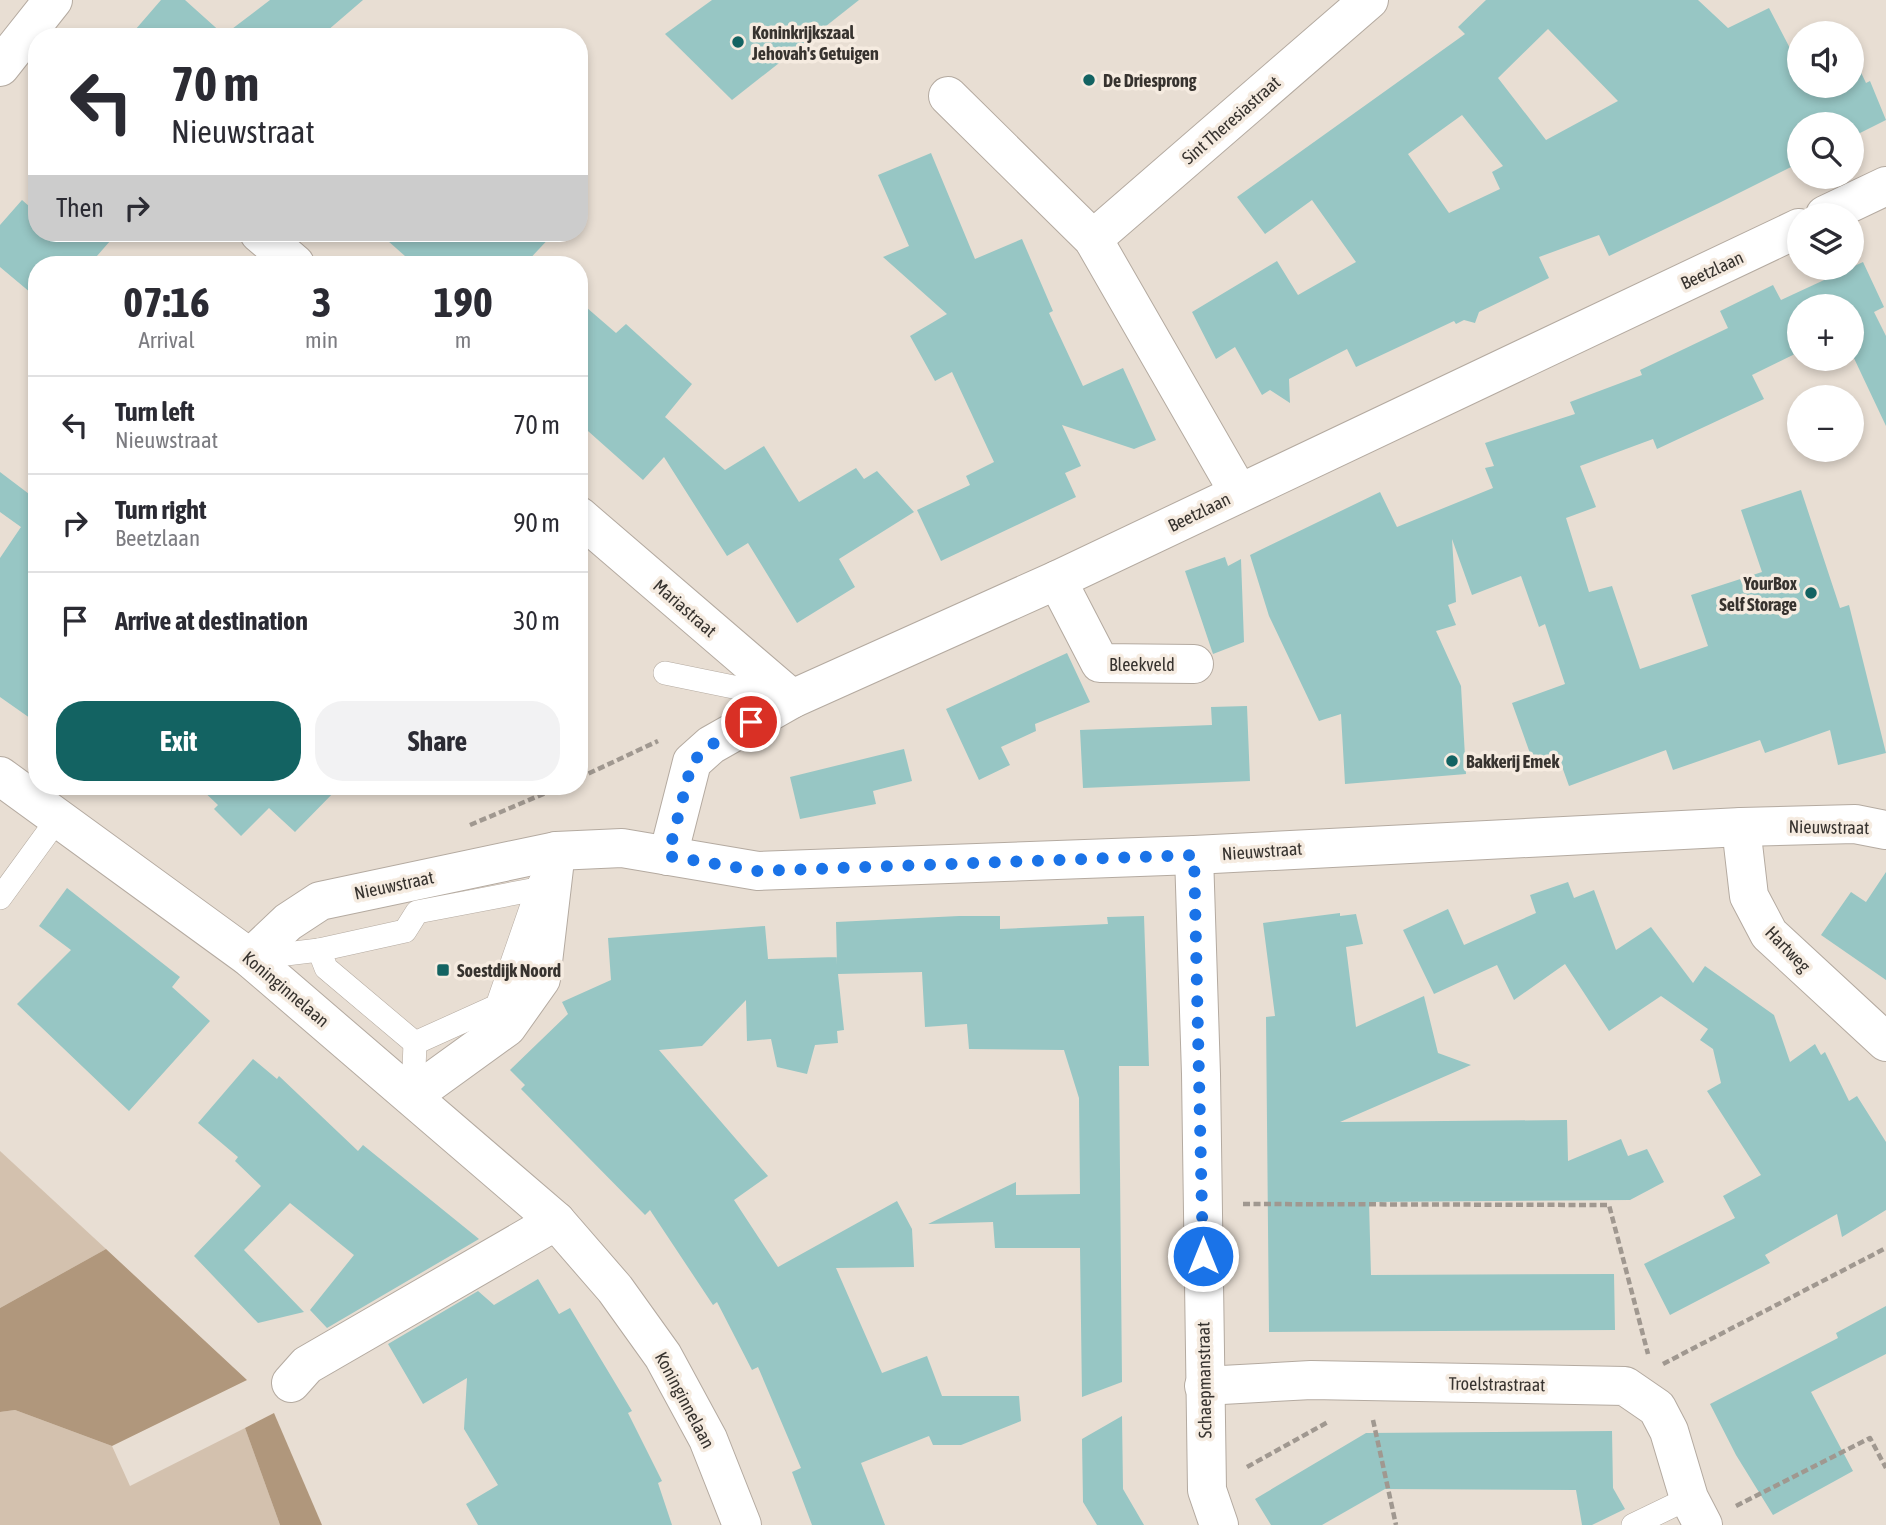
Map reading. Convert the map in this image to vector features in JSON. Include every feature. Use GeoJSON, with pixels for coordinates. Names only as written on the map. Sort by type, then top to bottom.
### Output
{"type":"FeatureCollection","features":[{"type":"Feature","properties":{"kind":"street"},"geometry":{"type":"LineString","coordinates":[[37,28],[53,0]]}},
{"type":"Feature","properties":{"kind":"street","name":"Sint Theresiastraat"},"geometry":{"type":"LineString","coordinates":[[1093,239],[1369,0]]}},
{"type":"Feature","properties":{"kind":"street"},"geometry":{"type":"LineString","coordinates":[[0,67],[28,39]]}},
{"type":"Feature","properties":{"kind":"street"},"geometry":{"type":"LineString","coordinates":[[948,96],[1093,239],[1239,493]]}},
{"type":"Feature","properties":{"kind":"street"},"geometry":{"type":"LineString","coordinates":[[1850,203],[1886,186]]}},
{"type":"Feature","properties":{"kind":"street","name":"Beetzlaan"},"geometry":{"type":"LineString","coordinates":[[668,856],[692,762],[711,745],[792,699],[1058,580],[1787,234]]}},
{"type":"Feature","properties":{"kind":"street"},"geometry":{"type":"LineString","coordinates":[[269,242],[286,256]]}},
{"type":"Feature","properties":{"kind":"street","name":"Mariastraat"},"geometry":{"type":"LineString","coordinates":[[588,524],[792,699]]}},
{"type":"Feature","properties":{"kind":"street","name":"Bleekveld"},"geometry":{"type":"LineString","coordinates":[[1058,580],[1100,663],[1194,664]]}},
{"type":"Feature","properties":{"kind":"street","name":"Koninginnelaan"},"geometry":{"type":"LineString","coordinates":[[0,776],[250,958],[413,1095],[556,1221],[615,1289],[663,1356],[708,1438],[742,1525]]}},
{"type":"Feature","properties":{"kind":"street","name":"Nieuwstraat"},"geometry":{"type":"LineString","coordinates":[[250,958],[288,922],[320,901],[556,851],[622,848],[758,871],[1194,855],[1741,827],[1855,824],[1886,830]]}},
{"type":"Feature","properties":{"kind":"street","name":"Hartweg"},"geometry":{"type":"LineString","coordinates":[[1741,827],[1749,896],[1769,934],[1886,1042]]}},
{"type":"Feature","properties":{"kind":"street"},"geometry":{"type":"LineString","coordinates":[[413,1095],[507,1027],[541,979],[556,851]]}},
{"type":"Feature","properties":{"kind":"street","name":"Schaepmanstraat"},"geometry":{"type":"LineString","coordinates":[[1194,855],[1204,1386],[1213,1507]]}},
{"type":"Feature","properties":{"kind":"street"},"geometry":{"type":"LineString","coordinates":[[291,1383],[307,1365],[556,1221]]}},
{"type":"Feature","properties":{"kind":"street","name":"Troelstrastraat"},"geometry":{"type":"LineString","coordinates":[[1204,1386],[1311,1380],[1367,1390],[1625,1386],[1644,1380]]}},
{"type":"Feature","properties":{"kind":"street"},"geometry":{"type":"LineString","coordinates":[[1644,1380],[1669,1431],[1698,1515]]}},
{"type":"Feature","properties":{"kind":"lane"},"geometry":{"type":"LineString","coordinates":[[665,673],[792,699]]}},
{"type":"Feature","properties":{"kind":"lane"},"geometry":{"type":"LineString","coordinates":[[0,898],[59,817]]}},
{"type":"Feature","properties":{"kind":"lane"},"geometry":{"type":"LineString","coordinates":[[415,1042],[498,1006],[537,889],[556,851]]}},
{"type":"Feature","properties":{"kind":"lane"},"geometry":{"type":"LineString","coordinates":[[250,958],[319,950],[405,931],[417,912],[537,889]]}},
{"type":"Feature","properties":{"kind":"lane"},"geometry":{"type":"LineString","coordinates":[[319,950],[326,968],[415,1042]]}},
{"type":"Feature","properties":{"kind":"lane"},"geometry":{"type":"LineString","coordinates":[[413,1095],[415,1042]]}},
{"type":"Feature","properties":{"kind":"lane"},"geometry":{"type":"LineString","coordinates":[[1633,1525],[1698,1515]]}},
{"type":"Feature","properties":{"kind":"path"},"geometry":{"type":"LineString","coordinates":[[588,774],[674,734],[711,745]]}},
{"type":"Feature","properties":{"kind":"path"},"geometry":{"type":"LineString","coordinates":[[1202,1204],[1609,1205],[1644,1380],[1886,1248]]}},
{"type":"Feature","properties":{"kind":"path"},"geometry":{"type":"LineString","coordinates":[[1213,1507],[1367,1390],[1396,1525]]}},
{"type":"Feature","properties":{"kind":"path"},"geometry":{"type":"LineString","coordinates":[[1698,1515],[1870,1438],[1886,1468]]}},
{"type":"Feature","properties":{"kind":"shaded area"},"geometry":{"type":"Polygon","coordinates":[[[0,1151],[106,1249],[0,1308],[0,1151]]]}},
{"type":"Feature","properties":{"kind":"shaded area"},"geometry":{"type":"Polygon","coordinates":[[[106,1249],[247,1380],[112,1446],[15,1410],[0,1412],[0,1308],[106,1249]]]}},
{"type":"Feature","properties":{"kind":"shaded area"},"geometry":{"type":"Polygon","coordinates":[[[15,1410],[112,1446],[130,1486],[245,1428],[280,1525],[0,1525],[0,1412],[15,1410]]]}},
{"type":"Feature","properties":{"kind":"shaded area"},"geometry":{"type":"Polygon","coordinates":[[[274,1413],[322,1525],[280,1525],[245,1428],[274,1413]]]}},
{"type":"Feature","properties":{"kind":"building"},"geometry":{"type":"Polygon","coordinates":[[[161,0],[185,0],[216,28],[137,28],[161,0]]]}},
{"type":"Feature","properties":{"kind":"building"},"geometry":{"type":"Polygon","coordinates":[[[270,0],[363,0],[330,28],[233,28],[270,0]]]}},
{"type":"Feature","properties":{"kind":"building","name":"Koninkrijkszaal Jehovah's Getuigen"},"geometry":{"type":"Polygon","coordinates":[[[712,0],[859,0],[732,100],[665,34],[712,0]]]}},
{"type":"Feature","properties":{"kind":"building"},"geometry":{"type":"Polygon","coordinates":[[[1486,0],[1698,0],[1728,28],[1769,8],[1787,42],[1787,98],[1864,98],[1864,79],[1866,83],[1870,81],[1886,120],[1864,131],[1864,112],[1787,112],[1787,169],[1609,256],[1599,235],[1539,257],[1549,278],[1479,312],[1475,323],[1464,320],[1456,324],[1454,321],[1356,367],[1347,349],[1289,379],[1290,403],[1270,390],[1262,395],[1235,347],[1216,359],[1192,312],[1277,261],[1298,295],[1356,262],[1312,200],[1265,234],[1237,197],[1465,34],[1458,27],[1486,0]],[[1548,29],[1498,78],[1546,140],[1618,101],[1548,29]],[[1462,115],[1408,154],[1449,213],[1500,189],[1492,172],[1503,166],[1462,115]]]}},
{"type":"Feature","properties":{"kind":"building"},"geometry":{"type":"Polygon","coordinates":[[[931,153],[975,259],[1022,239],[1053,311],[1049,313],[1083,386],[1123,368],[1156,440],[1134,449],[1062,425],[1081,466],[1065,473],[1076,497],[941,561],[917,510],[970,485],[966,476],[994,462],[952,372],[935,381],[910,336],[947,314],[883,257],[909,246],[878,175],[931,153]]]}},
{"type":"Feature","properties":{"kind":"building"},"geometry":{"type":"Polygon","coordinates":[[[22,200],[28,205],[28,242],[109,242],[97,256],[28,256],[28,290],[0,267],[0,225],[22,200]]]}},
{"type":"Feature","properties":{"kind":"building"},"geometry":{"type":"Polygon","coordinates":[[[389,242],[546,242],[532,256],[405,256],[389,242]]]}},
{"type":"Feature","properties":{"kind":"building"},"geometry":{"type":"Polygon","coordinates":[[[1864,264],[1884,307],[1874,312],[1886,336],[1886,426],[1860,371],[1864,371],[1864,294],[1794,294],[1824,280],[1864,280],[1864,264]]]}},
{"type":"Feature","properties":{"kind":"building"},"geometry":{"type":"Polygon","coordinates":[[[1773,285],[1781,300],[1787,297],[1787,358],[1752,375],[1764,399],[1657,449],[1653,439],[1580,466],[1596,507],[1566,518],[1589,592],[1612,586],[1640,669],[1708,646],[1691,595],[1762,572],[1741,510],[1801,490],[1840,608],[1849,605],[1886,753],[1838,765],[1830,730],[1765,753],[1760,740],[1673,770],[1666,750],[1569,786],[1560,761],[1536,770],[1512,703],[1565,684],[1545,624],[1539,627],[1521,576],[1472,595],[1452,539],[1456,602],[1448,605],[1456,625],[1436,631],[1461,686],[1466,774],[1345,784],[1341,714],[1319,721],[1269,616],[1250,555],[1380,492],[1397,527],[1493,488],[1485,468],[1494,466],[1485,443],[1575,414],[1570,402],[1642,375],[1640,370],[1728,328],[1720,311],[1773,285]]]}},
{"type":"Feature","properties":{"kind":"building"},"geometry":{"type":"Polygon","coordinates":[[[588,309],[616,333],[626,324],[692,384],[665,417],[725,470],[764,446],[799,502],[856,468],[864,479],[877,471],[914,512],[839,559],[855,587],[797,623],[748,543],[727,556],[664,457],[643,480],[588,431],[588,309]]]}},
{"type":"Feature","properties":{"kind":"building"},"geometry":{"type":"Polygon","coordinates":[[[0,472],[28,493],[28,717],[0,697],[0,558],[21,527],[0,512],[0,472]]]}},
{"type":"Feature","properties":{"kind":"building"},"geometry":{"type":"Polygon","coordinates":[[[1225,557],[1228,566],[1241,559],[1244,642],[1213,654],[1185,571],[1225,557]]]}},
{"type":"Feature","properties":{"kind":"building"},"geometry":{"type":"Polygon","coordinates":[[[1067,653],[1090,702],[1035,724],[1036,731],[1001,747],[1010,765],[979,780],[946,709],[1067,653]]]}},
{"type":"Feature","properties":{"kind":"building"},"geometry":{"type":"Polygon","coordinates":[[[1247,706],[1250,781],[1083,788],[1080,730],[1212,725],[1211,707],[1247,706]]]}},
{"type":"Feature","properties":{"kind":"building"},"geometry":{"type":"Polygon","coordinates":[[[904,749],[912,781],[873,791],[876,804],[800,819],[790,777],[904,749]]]}},
{"type":"Feature","properties":{"kind":"building"},"geometry":{"type":"Polygon","coordinates":[[[207,795],[331,795],[295,832],[269,808],[241,836],[214,809],[218,805],[207,795]]]}},
{"type":"Feature","properties":{"kind":"building"},"geometry":{"type":"Polygon","coordinates":[[[1886,872],[1886,980],[1821,935],[1851,892],[1866,902],[1886,872]]]}},
{"type":"Feature","properties":{"kind":"building"},"geometry":{"type":"Polygon","coordinates":[[[1568,882],[1574,898],[1594,890],[1616,950],[1651,927],[1693,983],[1705,966],[1774,1015],[1790,1062],[1815,1044],[1821,1055],[1825,1052],[1849,1101],[1857,1096],[1886,1142],[1886,1210],[1842,1237],[1837,1214],[1765,1255],[1770,1263],[1670,1315],[1644,1264],[1735,1218],[1723,1196],[1761,1175],[1707,1091],[1721,1083],[1713,1049],[1700,1040],[1708,1029],[1661,996],[1609,1031],[1565,964],[1514,1000],[1497,965],[1434,994],[1403,930],[1448,909],[1464,945],[1536,913],[1530,895],[1568,882]]]}},
{"type":"Feature","properties":{"kind":"building"},"geometry":{"type":"Polygon","coordinates":[[[67,888],[180,977],[172,987],[210,1021],[129,1111],[17,1004],[71,950],[39,926],[67,888]]]}},
{"type":"Feature","properties":{"kind":"building"},"geometry":{"type":"Polygon","coordinates":[[[1340,913],[1340,916],[1356,914],[1363,944],[1346,947],[1356,1027],[1424,996],[1438,1053],[1471,1065],[1340,1122],[1567,1120],[1568,1161],[1621,1139],[1628,1156],[1647,1149],[1664,1182],[1630,1200],[1369,1202],[1371,1275],[1614,1274],[1615,1330],[1269,1332],[1266,1017],[1275,1016],[1263,923],[1340,913]]]}},
{"type":"Feature","properties":{"kind":"building"},"geometry":{"type":"Polygon","coordinates":[[[1000,916],[1000,929],[1108,924],[1107,917],[1144,916],[1149,1066],[1119,1066],[1122,1382],[1082,1397],[1080,1248],[995,1248],[993,1222],[928,1224],[1016,1182],[1016,1195],[1080,1194],[1079,1098],[1064,1050],[969,1049],[967,1024],[925,1027],[922,972],[838,974],[844,1030],[837,1031],[838,1043],[815,1045],[807,1074],[777,1067],[771,1039],[747,1041],[746,1000],[702,1046],[659,1050],[768,1176],[734,1200],[778,1267],[897,1201],[912,1229],[914,1267],[836,1268],[882,1373],[927,1356],[942,1396],[1019,1396],[1021,1421],[961,1445],[933,1445],[929,1436],[861,1463],[885,1525],[812,1525],[792,1472],[801,1468],[758,1367],[752,1370],[717,1302],[713,1305],[650,1210],[645,1215],[521,1089],[525,1085],[510,1070],[568,1014],[562,1002],[611,980],[608,938],[765,926],[768,959],[837,957],[836,922],[1000,916]]]}},
{"type":"Feature","properties":{"kind":"building"},"geometry":{"type":"Polygon","coordinates":[[[253,1059],[277,1079],[279,1076],[358,1151],[363,1145],[479,1239],[327,1328],[310,1310],[354,1255],[290,1203],[244,1250],[304,1312],[258,1323],[194,1256],[261,1186],[235,1161],[238,1157],[198,1123],[253,1059]]]}},
{"type":"Feature","properties":{"kind":"building"},"geometry":{"type":"Polygon","coordinates":[[[538,1279],[559,1314],[570,1308],[632,1411],[628,1413],[662,1481],[658,1483],[672,1525],[478,1525],[466,1504],[498,1485],[464,1429],[467,1378],[423,1404],[388,1344],[478,1291],[494,1305],[538,1279]]]}},
{"type":"Feature","properties":{"kind":"building"},"geometry":{"type":"Polygon","coordinates":[[[1886,1306],[1886,1354],[1811,1392],[1853,1471],[1773,1515],[1736,1455],[1710,1404],[1838,1338],[1836,1333],[1886,1306]]]}},
{"type":"Feature","properties":{"kind":"building"},"geometry":{"type":"Polygon","coordinates":[[[1122,1416],[1123,1489],[1144,1525],[1097,1525],[1083,1502],[1082,1439],[1122,1416]]]}},
{"type":"Feature","properties":{"kind":"building"},"geometry":{"type":"Polygon","coordinates":[[[1612,1431],[1613,1488],[1625,1509],[1592,1525],[1582,1525],[1576,1490],[1385,1489],[1322,1525],[1271,1525],[1255,1499],[1366,1433],[1612,1431]]]}},
{"type":"Feature","properties":{"kind":"place","name":"Koninkrijkszaal Jehovah's Getuigen"},"geometry":{"type":"Point","coordinates":[738,42]}},
{"type":"Feature","properties":{"kind":"place","name":"De Driesprong"},"geometry":{"type":"Point","coordinates":[1089,80]}},
{"type":"Feature","properties":{"kind":"place","name":"YourBox Self Storage"},"geometry":{"type":"Point","coordinates":[1811,593]}},
{"type":"Feature","properties":{"kind":"place","name":"Bakkerij Emek"},"geometry":{"type":"Point","coordinates":[1452,761]}},
{"type":"Feature","properties":{"kind":"place","name":"Soestdijk Noord"},"geometry":{"type":"Point","coordinates":[443,970]}},
{"type":"Feature","properties":{"kind":"route"},"geometry":{"type":"LineString","coordinates":[[751,722],[711,745],[692,762],[668,856],[758,871],[1194,855],[1203,1256]]}}]}
